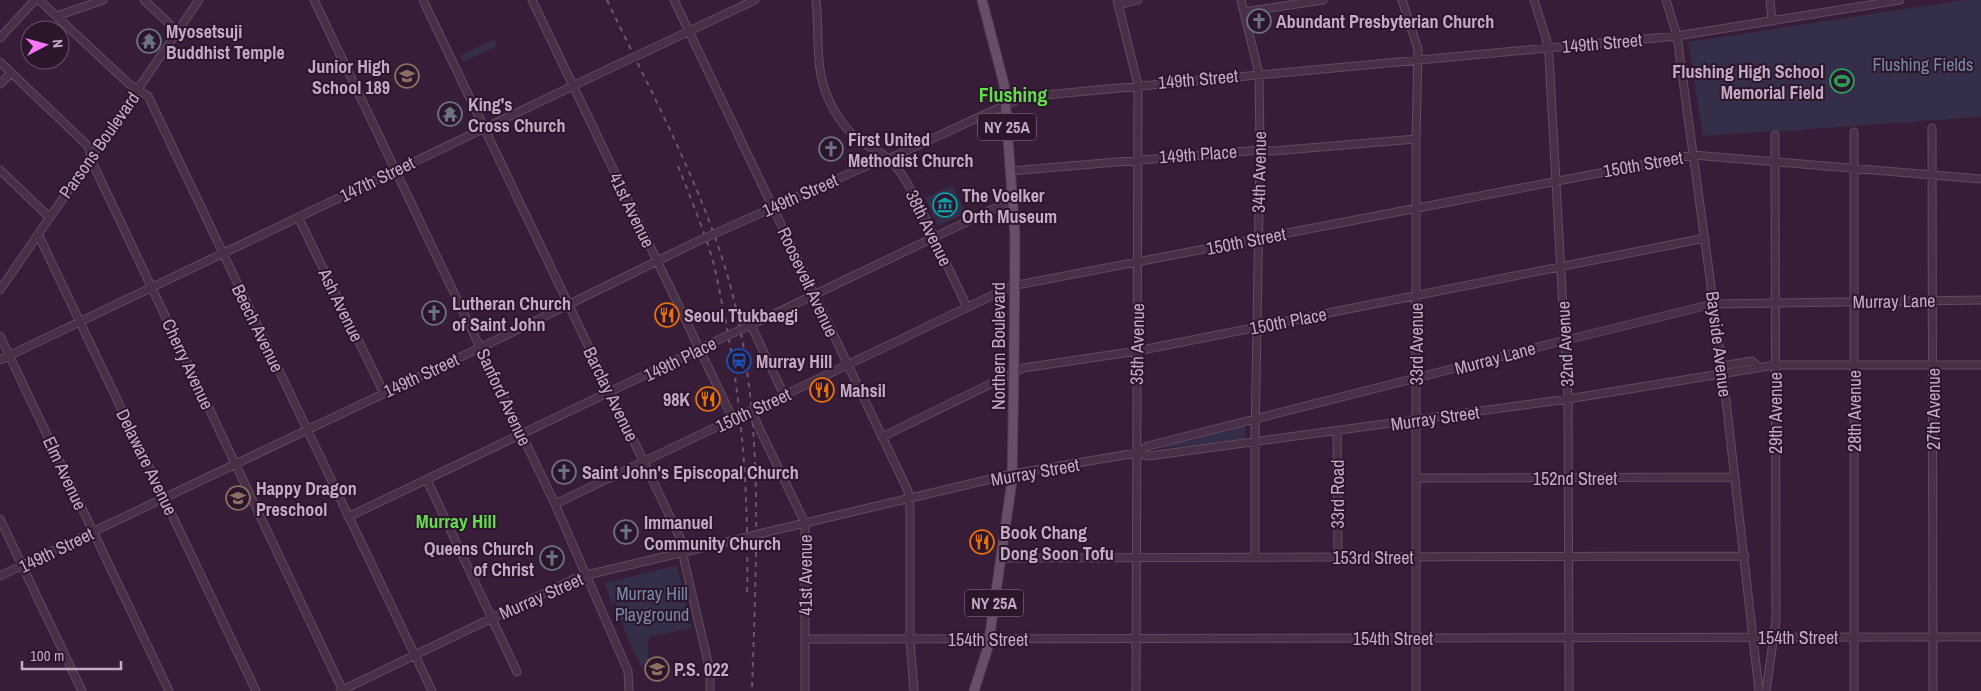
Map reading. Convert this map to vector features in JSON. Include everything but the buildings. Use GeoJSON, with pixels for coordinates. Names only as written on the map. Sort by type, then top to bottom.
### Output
{"type":"FeatureCollection","features":[{"type":"Feature","properties":{"kind":"main road","name":"Northern Boulevard"},"geometry":{"type":"LineString","coordinates":[[974,691],[990,639],[1012,474],[1014,373],[1015,235],[1006,104],[1004,84],[982,0]]}},
{"type":"Feature","properties":{"kind":"street"},"geometry":{"type":"LineString","coordinates":[[0,38],[35,0]]}},
{"type":"Feature","properties":{"kind":"street","name":"Beech Avenue"},"geometry":{"type":"LineString","coordinates":[[39,0],[129,84],[148,96],[432,691]]}},
{"type":"Feature","properties":{"kind":"street"},"geometry":{"type":"LineString","coordinates":[[57,16],[103,0]]}},
{"type":"Feature","properties":{"kind":"street"},"geometry":{"type":"LineString","coordinates":[[144,0],[177,31]]}},
{"type":"Feature","properties":{"kind":"street","name":"Parsons Boulevard"},"geometry":{"type":"LineString","coordinates":[[0,290],[199,0]]}},
{"type":"Feature","properties":{"kind":"street","name":"Sanford Avenue"},"geometry":{"type":"LineString","coordinates":[[314,0],[555,504],[628,671],[629,691]]}},
{"type":"Feature","properties":{"kind":"street","name":"Barclay Avenue"},"geometry":{"type":"LineString","coordinates":[[422,0],[683,544],[684,560],[710,671],[710,691]]}},
{"type":"Feature","properties":{"kind":"street","name":"41st Avenue"},"geometry":{"type":"LineString","coordinates":[[532,0],[733,419]]}},
{"type":"Feature","properties":{"kind":"street","name":"Roosevelt Avenue"},"geometry":{"type":"LineString","coordinates":[[674,0],[908,491],[910,640],[914,691]]}},
{"type":"Feature","properties":{"kind":"street","name":"147th Street"},"geometry":{"type":"LineString","coordinates":[[0,360],[755,0]]}},
{"type":"Feature","properties":{"kind":"street","name":"38th Avenue"},"geometry":{"type":"LineString","coordinates":[[816,0],[819,68],[828,97],[840,120],[850,132],[888,159],[918,203],[967,307]]}},
{"type":"Feature","properties":{"kind":"street"},"geometry":{"type":"LineString","coordinates":[[1118,3],[1138,0]]}},
{"type":"Feature","properties":{"kind":"street","name":"34th Avenue"},"geometry":{"type":"LineString","coordinates":[[1241,0],[1259,74],[1260,150],[1255,557]]}},
{"type":"Feature","properties":{"kind":"street"},"geometry":{"type":"LineString","coordinates":[[1244,12],[1323,0]]}},
{"type":"Feature","properties":{"kind":"street","name":"33rd Avenue"},"geometry":{"type":"LineString","coordinates":[[1402,0],[1418,49],[1416,60],[1416,691]]}},
{"type":"Feature","properties":{"kind":"street","name":"32nd Avenue"},"geometry":{"type":"LineString","coordinates":[[1534,0],[1548,48],[1566,340],[1569,691]]}},
{"type":"Feature","properties":{"kind":"street","name":"Bayside Avenue"},"geometry":{"type":"LineString","coordinates":[[1666,0],[1677,36],[1705,238],[1745,556],[1758,691]]}},
{"type":"Feature","properties":{"kind":"street"},"geometry":{"type":"LineString","coordinates":[[1770,0],[1772,21]]}},
{"type":"Feature","properties":{"kind":"street"},"geometry":{"type":"LineString","coordinates":[[1849,0],[1850,8]]}},
{"type":"Feature","properties":{"kind":"street","name":"149th Street"},"geometry":{"type":"LineString","coordinates":[[0,576],[716,233],[873,163],[888,159],[1023,97],[1677,36],[1900,0]]}},
{"type":"Feature","properties":{"kind":"street","name":"35th Avenue"},"geometry":{"type":"LineString","coordinates":[[1118,3],[1138,85],[1136,691]]}},
{"type":"Feature","properties":{"kind":"street","name":"Cherry Avenue"},"geometry":{"type":"LineString","coordinates":[[0,62],[88,146],[97,173],[342,690]]}},
{"type":"Feature","properties":{"kind":"street"},"geometry":{"type":"LineString","coordinates":[[0,84],[11,73]]}},
{"type":"Feature","properties":{"kind":"street","name":"27th Avenue"},"geometry":{"type":"LineString","coordinates":[[1932,128],[1933,691]]}},
{"type":"Feature","properties":{"kind":"street","name":"28th Avenue"},"geometry":{"type":"LineString","coordinates":[[1854,132],[1854,691]]}},
{"type":"Feature","properties":{"kind":"street","name":"29th Avenue"},"geometry":{"type":"LineString","coordinates":[[1766,691],[1776,621],[1775,135]]}},
{"type":"Feature","properties":{"kind":"street","name":"149th Place"},"geometry":{"type":"LineString","coordinates":[[1010,171],[1139,159],[1260,150],[1273,151],[1416,139]]}},
{"type":"Feature","properties":{"kind":"street","name":"150th Street"},"geometry":{"type":"LineString","coordinates":[[555,504],[1014,286],[1693,155],[1854,170],[1981,179]]}},
{"type":"Feature","properties":{"kind":"street"},"geometry":{"type":"LineString","coordinates":[[0,170],[50,217]]}},
{"type":"Feature","properties":{"kind":"street","name":"149th Place"},"geometry":{"type":"LineString","coordinates":[[348,518],[1012,200]]}},
{"type":"Feature","properties":{"kind":"street","name":"Ash Avenue"},"geometry":{"type":"LineString","coordinates":[[298,217],[384,392]]}},
{"type":"Feature","properties":{"kind":"street","name":"Delaware Avenue"},"geometry":{"type":"LineString","coordinates":[[38,234],[256,691]]}},
{"type":"Feature","properties":{"kind":"street","name":"150th Place"},"geometry":{"type":"LineString","coordinates":[[882,437],[1023,368],[1137,351],[1705,238]]}},
{"type":"Feature","properties":{"kind":"street","name":"Murray Lane"},"geometry":{"type":"LineString","coordinates":[[1136,453],[1148,446],[1713,304],[1981,300]]}},
{"type":"Feature","properties":{"kind":"street"},"geometry":{"type":"LineString","coordinates":[[749,326],[784,395]]}},
{"type":"Feature","properties":{"kind":"street","name":"Elm Avenue"},"geometry":{"type":"LineString","coordinates":[[0,336],[169,691]]}},
{"type":"Feature","properties":{"kind":"street","name":"Murray Street"},"geometry":{"type":"LineString","coordinates":[[1722,366],[1752,361],[1759,368]]}},
{"type":"Feature","properties":{"kind":"street","name":"Murray Street"},"geometry":{"type":"LineString","coordinates":[[342,690],[578,577],[1012,474],[1136,453],[1149,456],[1568,399],[1775,365],[1981,365]]}},
{"type":"Feature","properties":{"kind":"street","name":"41st Avenue"},"geometry":{"type":"LineString","coordinates":[[751,410],[805,523],[805,691]]}},
{"type":"Feature","properties":{"kind":"street","name":"33rd Road"},"geometry":{"type":"LineString","coordinates":[[1337,431],[1338,557]]}},
{"type":"Feature","properties":{"kind":"street","name":"152nd Street"},"geometry":{"type":"LineString","coordinates":[[1416,478],[1735,477]]}},
{"type":"Feature","properties":{"kind":"street"},"geometry":{"type":"LineString","coordinates":[[426,480],[517,672]]}},
{"type":"Feature","properties":{"kind":"street"},"geometry":{"type":"LineString","coordinates":[[0,519],[82,691]]}},
{"type":"Feature","properties":{"kind":"street","name":"153rd Street"},"geometry":{"type":"LineString","coordinates":[[1000,558],[1745,556]]}},
{"type":"Feature","properties":{"kind":"street","name":"154th Street"},"geometry":{"type":"LineString","coordinates":[[805,639],[1981,637]]}},
{"type":"Feature","properties":{"kind":"green space","name":"Flushing Fields"},"geometry":{"type":"Polygon","coordinates":[[[1963,0],[1981,0],[1981,117],[1775,133],[1774,131],[1703,136],[1688,42],[1963,0]]]}},
{"type":"Feature","properties":{"kind":"green space"},"geometry":{"type":"Polygon","coordinates":[[[494,39],[497,46],[463,62],[460,56],[494,39]]]}},
{"type":"Feature","properties":{"kind":"green space","name":"The Voelker Orth Museum"},"geometry":{"type":"Polygon","coordinates":[[[952,185],[966,213],[938,226],[925,198],[952,185]]]}},
{"type":"Feature","properties":{"kind":"green space"},"geometry":{"type":"Polygon","coordinates":[[[1242,425],[1246,428],[1246,437],[1243,439],[1147,450],[1147,449],[1242,425]]]}},
{"type":"Feature","properties":{"kind":"green space","name":"Murray Hill Playground"},"geometry":{"type":"Polygon","coordinates":[[[677,565],[691,628],[650,637],[648,641],[649,666],[641,666],[620,619],[616,602],[611,603],[605,583],[677,565]]]}},
{"type":"Feature","properties":{"kind":"railway"},"geometry":{"type":"LineString","coordinates":[[607,0],[693,180],[708,217],[732,292],[750,391],[754,441],[756,541],[752,691]]}},
{"type":"Feature","properties":{"kind":"railway"},"geometry":{"type":"LineString","coordinates":[[678,166],[699,219],[712,259],[731,352],[744,457],[747,597]]}},
{"type":"Feature","properties":{"kind":"place","name":"Abundant Presbyterian Church"},"geometry":{"type":"Point","coordinates":[1259,21]}},
{"type":"Feature","properties":{"kind":"place","name":"Myosetsuji Buddhist Temple"},"geometry":{"type":"Point","coordinates":[149,41]}},
{"type":"Feature","properties":{"kind":"place","name":"Junior High School 189"},"geometry":{"type":"Point","coordinates":[407,76]}},
{"type":"Feature","properties":{"kind":"place","name":"Flushing High School Memorial Field"},"geometry":{"type":"Point","coordinates":[1842,81]}},
{"type":"Feature","properties":{"kind":"place","name":"King's Cross Church"},"geometry":{"type":"Point","coordinates":[450,114]}},
{"type":"Feature","properties":{"kind":"place","name":"First United Methodist Church"},"geometry":{"type":"Point","coordinates":[831,149]}},
{"type":"Feature","properties":{"kind":"place","name":"The Voelker Orth Museum"},"geometry":{"type":"Point","coordinates":[945,205]}},
{"type":"Feature","properties":{"kind":"place","name":"Lutheran Church of Saint John"},"geometry":{"type":"Point","coordinates":[434,313]}},
{"type":"Feature","properties":{"kind":"place","name":"Seoul Ttukbaegi"},"geometry":{"type":"Point","coordinates":[667,315]}},
{"type":"Feature","properties":{"kind":"place","name":"Murray Hill"},"geometry":{"type":"Point","coordinates":[739,361]}},
{"type":"Feature","properties":{"kind":"place","name":"Mahsil"},"geometry":{"type":"Point","coordinates":[822,390]}},
{"type":"Feature","properties":{"kind":"place","name":"98K"},"geometry":{"type":"Point","coordinates":[708,399]}},
{"type":"Feature","properties":{"kind":"place","name":"Saint John's Episcopal Church"},"geometry":{"type":"Point","coordinates":[564,472]}},
{"type":"Feature","properties":{"kind":"place","name":"Happy Dragon Preschool"},"geometry":{"type":"Point","coordinates":[238,498]}},
{"type":"Feature","properties":{"kind":"place","name":"Immanuel Community Church"},"geometry":{"type":"Point","coordinates":[626,532]}},
{"type":"Feature","properties":{"kind":"place","name":"Book Chang Dong Soon Tofu"},"geometry":{"type":"Point","coordinates":[982,542]}},
{"type":"Feature","properties":{"kind":"place","name":"Queens Church of Christ"},"geometry":{"type":"Point","coordinates":[552,558]}},
{"type":"Feature","properties":{"kind":"place","name":"P.S. 022"},"geometry":{"type":"Point","coordinates":[657,669]}},
{"type":"Feature","properties":{"kind":"district","name":"Flushing"},"geometry":{"type":"Point","coordinates":[1013,94]}},
{"type":"Feature","properties":{"kind":"district","name":"Murray Hill"},"geometry":{"type":"Point","coordinates":[456,521]}}]}
